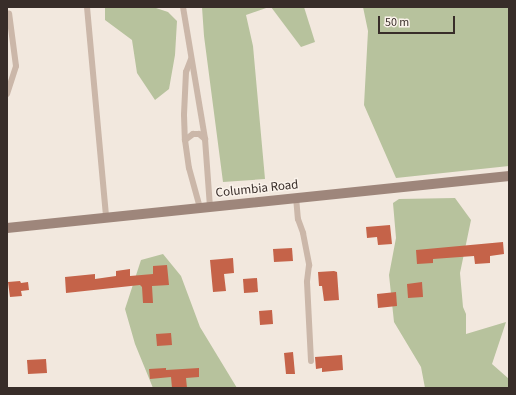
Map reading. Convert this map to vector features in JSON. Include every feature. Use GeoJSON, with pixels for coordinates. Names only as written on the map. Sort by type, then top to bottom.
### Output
{"type":"FeatureCollection","features":[{"type":"Feature","properties":{"kind":"main road","name":"Columbia Road"},"geometry":{"type":"LineString","coordinates":[[7,228],[509,176]]}},
{"type":"Feature","properties":{"kind":"lane"},"geometry":{"type":"LineString","coordinates":[[88,7],[106,217]]}},
{"type":"Feature","properties":{"kind":"lane"},"geometry":{"type":"LineString","coordinates":[[183,7],[205,139],[205,207]]}},
{"type":"Feature","properties":{"kind":"lane"},"geometry":{"type":"LineString","coordinates":[[7,94],[16,66],[9,13]]}},
{"type":"Feature","properties":{"kind":"lane"},"geometry":{"type":"LineString","coordinates":[[192,58],[186,72],[184,115],[185,140],[189,168],[205,207]]}},
{"type":"Feature","properties":{"kind":"lane"},"geometry":{"type":"LineString","coordinates":[[185,140],[192,134],[199,134],[205,139]]}},
{"type":"Feature","properties":{"kind":"lane"},"geometry":{"type":"LineString","coordinates":[[296,197],[298,219],[303,233],[309,265],[307,282],[311,362]]}},
{"type":"Feature","properties":{"kind":"green space"},"geometry":{"type":"Polygon","coordinates":[[[105,7],[153,7],[168,12],[177,21],[175,55],[169,89],[155,100],[137,73],[132,40],[105,20],[105,7]]]}},
{"type":"Feature","properties":{"kind":"green space"},"geometry":{"type":"Polygon","coordinates":[[[202,7],[269,7],[246,15],[253,46],[265,179],[223,182],[204,36],[202,7]]]}},
{"type":"Feature","properties":{"kind":"green space"},"geometry":{"type":"Polygon","coordinates":[[[271,7],[304,7],[315,42],[301,47],[271,7]]]}},
{"type":"Feature","properties":{"kind":"green space"},"geometry":{"type":"Polygon","coordinates":[[[363,7],[509,7],[509,166],[396,178],[364,105],[368,31],[363,7]]]}},
{"type":"Feature","properties":{"kind":"green space"},"geometry":{"type":"Polygon","coordinates":[[[455,198],[471,220],[460,273],[463,307],[466,314],[466,334],[506,322],[492,364],[509,379],[509,388],[425,388],[421,367],[394,322],[389,275],[396,238],[393,203],[399,199],[455,198]]]}},
{"type":"Feature","properties":{"kind":"green space"},"geometry":{"type":"Polygon","coordinates":[[[163,254],[181,276],[200,327],[237,388],[153,388],[135,344],[125,309],[141,260],[163,254]]]}},
{"type":"Feature","properties":{"kind":"building"},"geometry":{"type":"Polygon","coordinates":[[[390,225],[392,244],[378,245],[377,237],[367,238],[366,227],[390,225]]]}},
{"type":"Feature","properties":{"kind":"building"},"geometry":{"type":"Polygon","coordinates":[[[503,242],[504,254],[490,256],[490,263],[475,264],[474,256],[433,259],[433,263],[417,264],[416,250],[503,242]]]}},
{"type":"Feature","properties":{"kind":"building"},"geometry":{"type":"Polygon","coordinates":[[[292,248],[293,261],[274,262],[273,249],[292,248]]]}},
{"type":"Feature","properties":{"kind":"building"},"geometry":{"type":"Polygon","coordinates":[[[233,258],[234,273],[224,274],[226,291],[213,292],[210,260],[233,258]]]}},
{"type":"Feature","properties":{"kind":"building"},"geometry":{"type":"Polygon","coordinates":[[[167,265],[169,285],[152,286],[153,303],[143,303],[142,287],[140,285],[66,293],[65,277],[95,274],[95,279],[116,276],[116,271],[130,269],[130,276],[153,274],[153,266],[167,265]]]}},
{"type":"Feature","properties":{"kind":"building"},"geometry":{"type":"Polygon","coordinates":[[[318,272],[337,272],[339,300],[324,301],[322,286],[319,286],[318,272]]]}},
{"type":"Feature","properties":{"kind":"building"},"geometry":{"type":"Polygon","coordinates":[[[257,278],[258,292],[244,293],[243,279],[257,278]]]}},
{"type":"Feature","properties":{"kind":"building"},"geometry":{"type":"Polygon","coordinates":[[[20,281],[21,283],[28,282],[29,290],[21,291],[22,296],[10,297],[8,282],[20,281]]]}},
{"type":"Feature","properties":{"kind":"building"},"geometry":{"type":"Polygon","coordinates":[[[422,282],[423,297],[408,298],[407,284],[422,282]]]}},
{"type":"Feature","properties":{"kind":"building"},"geometry":{"type":"Polygon","coordinates":[[[396,292],[397,306],[378,308],[377,294],[396,292]]]}},
{"type":"Feature","properties":{"kind":"building"},"geometry":{"type":"Polygon","coordinates":[[[272,310],[273,324],[260,325],[259,311],[272,310]]]}},
{"type":"Feature","properties":{"kind":"building"},"geometry":{"type":"Polygon","coordinates":[[[171,333],[172,345],[157,346],[156,334],[171,333]]]}},
{"type":"Feature","properties":{"kind":"building"},"geometry":{"type":"Polygon","coordinates":[[[293,352],[295,374],[286,374],[284,353],[293,352]]]}},
{"type":"Feature","properties":{"kind":"building"},"geometry":{"type":"Polygon","coordinates":[[[342,355],[343,370],[322,372],[322,368],[316,369],[315,357],[342,355]]]}},
{"type":"Feature","properties":{"kind":"building"},"geometry":{"type":"Polygon","coordinates":[[[46,359],[47,373],[28,374],[27,360],[46,359]]]}},
{"type":"Feature","properties":{"kind":"building"},"geometry":{"type":"Polygon","coordinates":[[[166,368],[166,370],[199,368],[199,377],[186,378],[187,388],[172,388],[171,377],[150,379],[149,369],[166,368]]]}}]}
